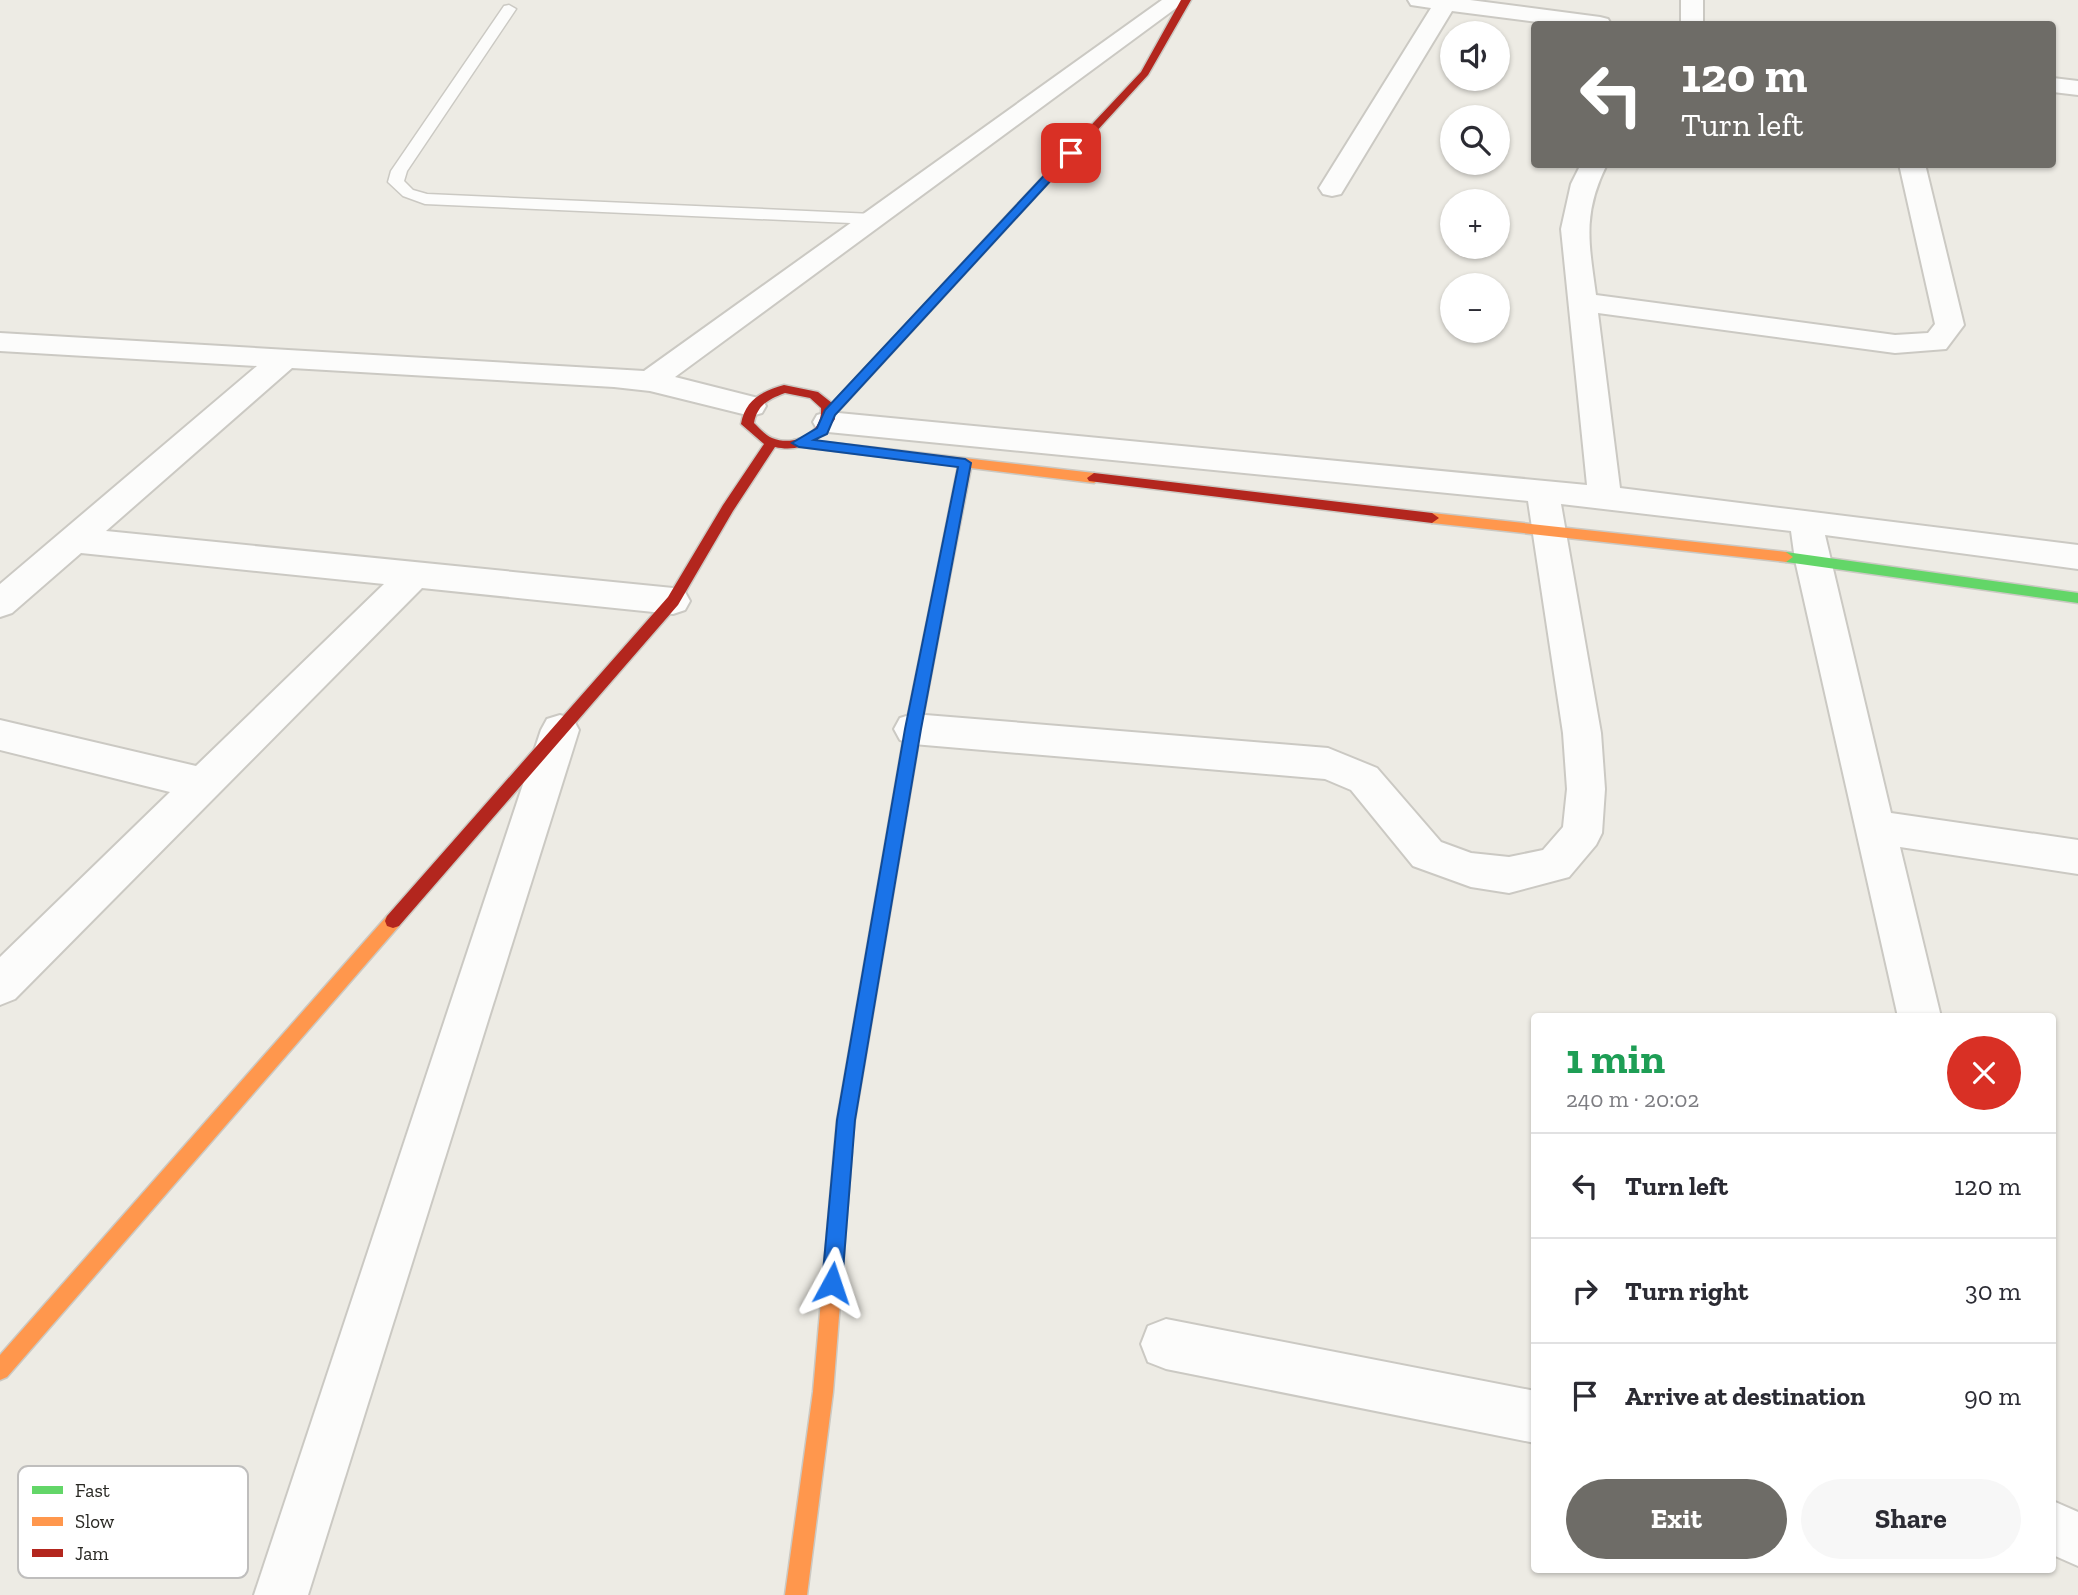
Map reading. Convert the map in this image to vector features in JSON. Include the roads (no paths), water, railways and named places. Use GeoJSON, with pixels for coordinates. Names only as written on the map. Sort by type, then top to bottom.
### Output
{"type":"FeatureCollection","features":[{"type":"Feature","properties":{"kind":"street"},"geometry":{"type":"LineString","coordinates":[[650,380],[1176,0]]}},
{"type":"Feature","properties":{"kind":"street"},"geometry":{"type":"LineString","coordinates":[[799,443],[822,431],[829,418],[1145,73],[1185,0]]}},
{"type":"Feature","properties":{"kind":"street"},"geometry":{"type":"LineString","coordinates":[[1417,0],[1473,4],[1581,21]]}},
{"type":"Feature","properties":{"kind":"street"},"geometry":{"type":"LineString","coordinates":[[1692,0],[1692,21]]}},
{"type":"Feature","properties":{"kind":"street"},"geometry":{"type":"LineString","coordinates":[[1332,188],[1445,4]]}},
{"type":"Feature","properties":{"kind":"street"},"geometry":{"type":"LineString","coordinates":[[2056,85],[2078,88]]}},
{"type":"Feature","properties":{"kind":"street"},"geometry":{"type":"LineString","coordinates":[[1592,168],[1584,184],[1573,229],[1605,498]]}},
{"type":"Feature","properties":{"kind":"street"},"geometry":{"type":"LineString","coordinates":[[1582,302],[1895,344],[1936,342],[1950,325],[1913,168]]}},
{"type":"Feature","properties":{"kind":"street"},"geometry":{"type":"LineString","coordinates":[[0,342],[650,380],[751,406]]}},
{"type":"Feature","properties":{"kind":"street"},"geometry":{"type":"LineString","coordinates":[[0,604],[285,358]]}},
{"type":"Feature","properties":{"kind":"street"},"geometry":{"type":"LineString","coordinates":[[829,418],[827,404],[820,397],[798,389],[771,393],[751,406],[747,424],[751,432],[771,443],[799,443],[1812,560],[2078,598]]}},
{"type":"Feature","properties":{"kind":"street"},"geometry":{"type":"LineString","coordinates":[[829,418],[1543,491],[1806,521],[2078,557]]}},
{"type":"Feature","properties":{"kind":"street"},"geometry":{"type":"LineString","coordinates":[[0,1370],[673,601],[728,508],[771,443]]}},
{"type":"Feature","properties":{"kind":"street"},"geometry":{"type":"LineString","coordinates":[[796,1595],[823,1392],[846,1120],[913,729],[965,463]]}},
{"type":"Feature","properties":{"kind":"street"},"geometry":{"type":"LineString","coordinates":[[913,729],[1328,764],[1364,779],[1427,854],[1471,870],[1509,875],[1555,865],[1582,833],[1586,789],[1582,733],[1543,491]]}},
{"type":"Feature","properties":{"kind":"street"},"geometry":{"type":"LineString","coordinates":[[1806,521],[1812,560],[1919,1013]]}},
{"type":"Feature","properties":{"kind":"street"},"geometry":{"type":"LineString","coordinates":[[75,540],[673,601]]}},
{"type":"Feature","properties":{"kind":"street"},"geometry":{"type":"LineString","coordinates":[[0,985],[414,575]]}},
{"type":"Feature","properties":{"kind":"street"},"geometry":{"type":"LineString","coordinates":[[281,1595],[560,730]]}},
{"type":"Feature","properties":{"kind":"street"},"geometry":{"type":"LineString","coordinates":[[0,735],[203,784]]}},
{"type":"Feature","properties":{"kind":"street"},"geometry":{"type":"LineString","coordinates":[[1875,827],[2078,857]]}},
{"type":"Feature","properties":{"kind":"street"},"geometry":{"type":"LineString","coordinates":[[1166,1344],[1531,1416]]}},
{"type":"Feature","properties":{"kind":"street"},"geometry":{"type":"LineString","coordinates":[[2056,1529],[2078,1539]]}},
{"type":"Feature","properties":{"kind":"lane"},"geometry":{"type":"LineString","coordinates":[[509,9],[399,171],[396,182],[408,193],[425,199],[873,219]]}}]}
